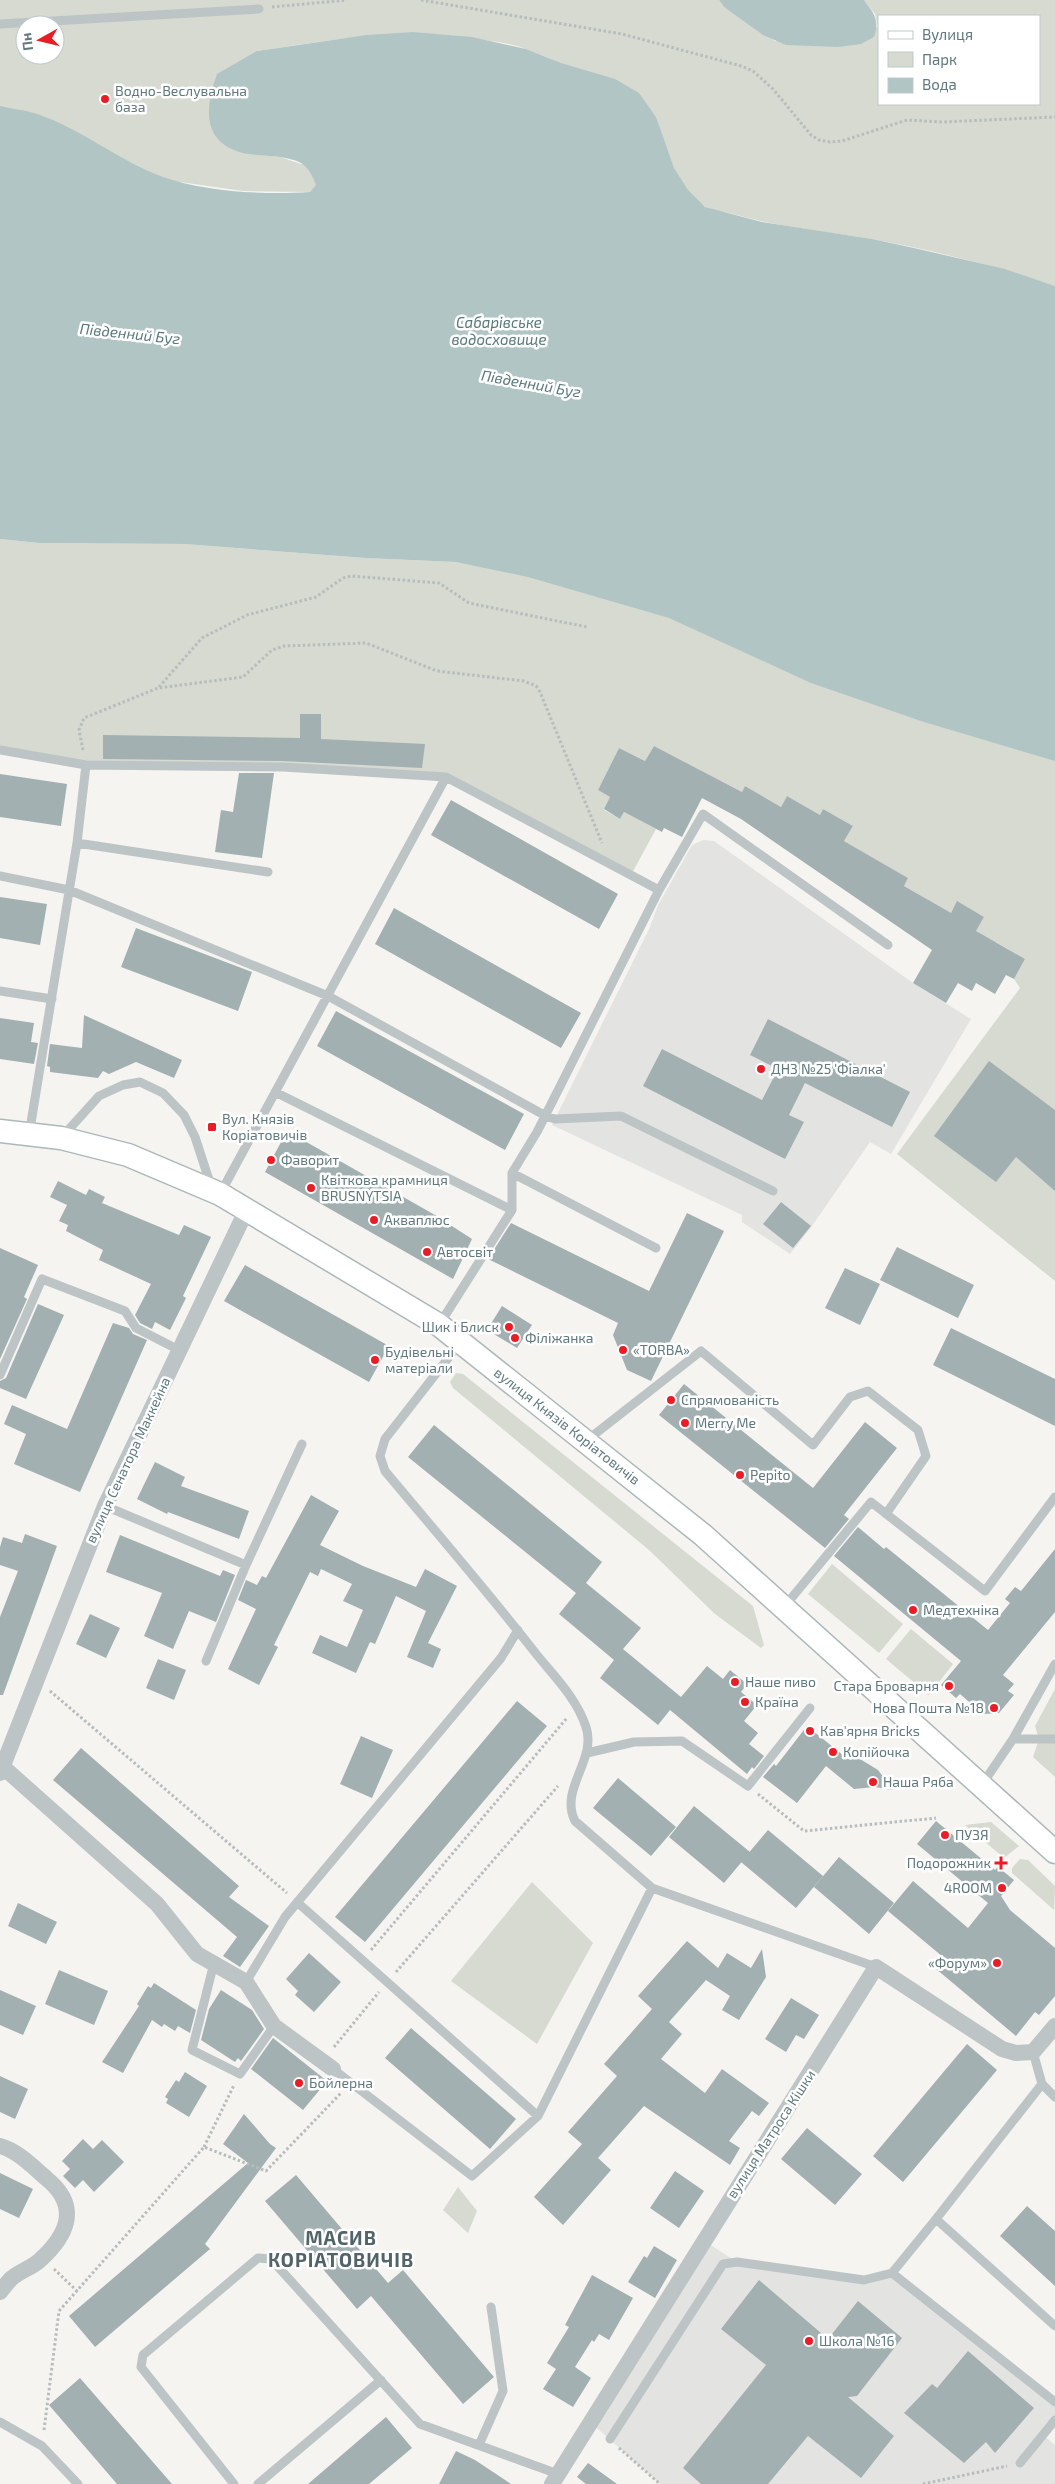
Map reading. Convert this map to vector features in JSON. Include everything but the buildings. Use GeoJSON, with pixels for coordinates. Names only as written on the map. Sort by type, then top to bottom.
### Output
{"type":"FeatureCollection","features":[{"type":"Feature","properties":{"kind":"main road","name":"вулиця Князів Коріатовичів"},"geometry":{"type":"LineString","coordinates":[[0,1132],[61,1138],[128,1155],[216,1193],[247,1209],[439,1325],[703,1535],[1055,1852]]}},
{"type":"Feature","properties":{"kind":"street","name":"вулиця Сенатора Маккейна"},"geometry":{"type":"LineString","coordinates":[[1,1770],[105,1506],[247,1209]]}},
{"type":"Feature","properties":{"kind":"street"},"geometry":{"type":"LineString","coordinates":[[1,1770],[157,1904],[197,1954],[246,1982],[274,2026],[328,2065]]}},
{"type":"Feature","properties":{"kind":"street"},"geometry":{"type":"LineString","coordinates":[[876,1967],[1002,2049],[1016,2054],[1033,2052],[1055,2026]]}},
{"type":"Feature","properties":{"kind":"street","name":"вулиця Матроса Кішки"},"geometry":{"type":"LineString","coordinates":[[555,2479],[876,1967]]}},
{"type":"Feature","properties":{"kind":"street"},"geometry":{"type":"LineString","coordinates":[[0,2146],[10,2149],[55,2186],[68,2207],[67,2224],[58,2240],[41,2258],[12,2278],[0,2292]]}},
{"type":"Feature","properties":{"kind":"lane"},"geometry":{"type":"LineString","coordinates":[[0,24],[259,9]]}},
{"type":"Feature","properties":{"kind":"lane"},"geometry":{"type":"LineString","coordinates":[[0,750],[86,765],[283,767],[446,777],[659,890]]}},
{"type":"Feature","properties":{"kind":"lane"},"geometry":{"type":"LineString","coordinates":[[29,1135],[77,844],[86,765]]}},
{"type":"Feature","properties":{"kind":"lane"},"geometry":{"type":"LineString","coordinates":[[216,1193],[276,1092],[446,777]]}},
{"type":"Feature","properties":{"kind":"lane"},"geometry":{"type":"LineString","coordinates":[[439,1325],[512,1210],[512,1173],[546,1116],[659,890],[703,814],[888,945]]}},
{"type":"Feature","properties":{"kind":"lane"},"geometry":{"type":"LineString","coordinates":[[77,844],[268,872]]}},
{"type":"Feature","properties":{"kind":"lane"},"geometry":{"type":"LineString","coordinates":[[0,876],[69,890],[328,996],[546,1116],[555,1119],[621,1116],[773,1191]]}},
{"type":"Feature","properties":{"kind":"lane"},"geometry":{"type":"LineString","coordinates":[[0,990],[52,999]]}},
{"type":"Feature","properties":{"kind":"lane"},"geometry":{"type":"LineString","coordinates":[[61,1138],[99,1096],[133,1082],[140,1082],[163,1093],[184,1116],[195,1137],[216,1193]]}},
{"type":"Feature","properties":{"kind":"lane"},"geometry":{"type":"LineString","coordinates":[[276,1092],[512,1210]]}},
{"type":"Feature","properties":{"kind":"lane"},"geometry":{"type":"LineString","coordinates":[[512,1173],[656,1248]]}},
{"type":"Feature","properties":{"kind":"lane"},"geometry":{"type":"LineString","coordinates":[[0,1375],[42,1279],[125,1311],[136,1328],[180,1350]]}},
{"type":"Feature","properties":{"kind":"lane"},"geometry":{"type":"LineString","coordinates":[[460,1343],[385,1439],[380,1456],[384,1471],[518,1630],[577,1706],[587,1728],[588,1753],[570,1800],[570,1811],[575,1821],[652,1888],[876,1967]]}},
{"type":"Feature","properties":{"kind":"lane"},"geometry":{"type":"LineString","coordinates":[[586,1441],[701,1352],[813,1445],[850,1396],[868,1390],[918,1430],[926,1456],[886,1514]]}},
{"type":"Feature","properties":{"kind":"lane"},"geometry":{"type":"LineString","coordinates":[[206,1661],[246,1564],[302,1444]]}},
{"type":"Feature","properties":{"kind":"lane"},"geometry":{"type":"LineString","coordinates":[[783,1608],[871,1502],[985,1591],[1055,1497]]}},
{"type":"Feature","properties":{"kind":"lane"},"geometry":{"type":"LineString","coordinates":[[105,1506],[246,1564]]}},
{"type":"Feature","properties":{"kind":"lane"},"geometry":{"type":"LineString","coordinates":[[246,1982],[285,1917],[501,1658],[518,1630]]}},
{"type":"Feature","properties":{"kind":"lane"},"geometry":{"type":"LineString","coordinates":[[981,1786],[1013,1739],[1055,1664]]}},
{"type":"Feature","properties":{"kind":"lane"},"geometry":{"type":"LineString","coordinates":[[588,1753],[634,1742],[682,1741],[748,1786],[810,1708]]}},
{"type":"Feature","properties":{"kind":"lane"},"geometry":{"type":"LineString","coordinates":[[1013,1739],[1055,1739]]}},
{"type":"Feature","properties":{"kind":"lane"},"geometry":{"type":"LineString","coordinates":[[328,2065],[472,2176],[538,2116],[652,1888]]}},
{"type":"Feature","properties":{"kind":"lane"},"geometry":{"type":"LineString","coordinates":[[297,1902],[538,2116]]}},
{"type":"Feature","properties":{"kind":"lane"},"geometry":{"type":"LineString","coordinates":[[214,1963],[192,2050],[240,2074],[274,2026]]}},
{"type":"Feature","properties":{"kind":"lane"},"geometry":{"type":"LineString","coordinates":[[1033,2052],[1042,2084],[1055,2097]]}},
{"type":"Feature","properties":{"kind":"lane"},"geometry":{"type":"LineString","coordinates":[[610,2439],[723,2264],[737,2262],[864,2280],[892,2273],[1042,2084]]}},
{"type":"Feature","properties":{"kind":"lane"},"geometry":{"type":"LineString","coordinates":[[936,2219],[1055,2326]]}},
{"type":"Feature","properties":{"kind":"lane"},"geometry":{"type":"LineString","coordinates":[[234,2484],[142,2367],[143,2355],[258,2258],[271,2259],[420,2424],[479,2445],[555,2479]]}},
{"type":"Feature","properties":{"kind":"lane"},"geometry":{"type":"LineString","coordinates":[[892,2273],[1055,2402]]}},
{"type":"Feature","properties":{"kind":"lane"},"geometry":{"type":"LineString","coordinates":[[479,2445],[503,2391],[491,2307]]}},
{"type":"Feature","properties":{"kind":"lane"},"geometry":{"type":"LineString","coordinates":[[258,2484],[381,2380]]}},
{"type":"Feature","properties":{"kind":"lane"},"geometry":{"type":"LineString","coordinates":[[1020,2463],[1055,2420]]}},
{"type":"Feature","properties":{"kind":"lane"},"geometry":{"type":"LineString","coordinates":[[0,2422],[42,2446],[78,2484]]}},
{"type":"Feature","properties":{"kind":"path"},"geometry":{"type":"LineString","coordinates":[[259,9],[347,0]]}},
{"type":"Feature","properties":{"kind":"path"},"geometry":{"type":"LineString","coordinates":[[421,0],[622,34],[741,66],[761,78],[811,135],[819,140],[842,141],[907,120],[942,122],[1055,117]]}},
{"type":"Feature","properties":{"kind":"path"},"geometry":{"type":"LineString","coordinates":[[158,688],[192,646],[202,638],[247,615],[316,597],[350,576],[439,583],[469,604],[587,627]]}},
{"type":"Feature","properties":{"kind":"path"},"geometry":{"type":"LineString","coordinates":[[86,765],[79,730],[84,718],[158,688],[243,677],[277,647],[357,642],[374,645],[443,672],[524,680],[536,686],[610,864]]}},
{"type":"Feature","properties":{"kind":"path"},"geometry":{"type":"LineString","coordinates":[[36,1680],[297,1902]]}},
{"type":"Feature","properties":{"kind":"path"},"geometry":{"type":"LineString","coordinates":[[363,1960],[577,1706]]}},
{"type":"Feature","properties":{"kind":"path"},"geometry":{"type":"LineString","coordinates":[[328,2065],[387,1982],[562,1782]]}},
{"type":"Feature","properties":{"kind":"path"},"geometry":{"type":"LineString","coordinates":[[748,1786],[804,1831],[936,1818]]}},
{"type":"Feature","properties":{"kind":"path"},"geometry":{"type":"LineString","coordinates":[[42,2446],[59,2312],[204,2147],[240,2074]]}},
{"type":"Feature","properties":{"kind":"path"},"geometry":{"type":"LineString","coordinates":[[204,2147],[266,2171],[352,2082]]}},
{"type":"Feature","properties":{"kind":"path"},"geometry":{"type":"LineString","coordinates":[[41,2258],[77,2291]]}},
{"type":"Feature","properties":{"kind":"path"},"geometry":{"type":"LineString","coordinates":[[610,2439],[660,2484]]}},
{"type":"Feature","properties":{"kind":"path"},"geometry":{"type":"LineString","coordinates":[[923,2484],[1020,2463]]}},
{"type":"Feature","properties":{"kind":"shaded area","name":"ДНЗ №25 'Фіалка'"},"geometry":{"type":"Polygon","coordinates":[[[703,840],[714,841],[913,983],[971,1019],[891,1154],[870,1142],[812,1226],[790,1254],[742,1222],[742,1215],[552,1125],[650,927],[658,905],[692,845],[703,840]]]}},
{"type":"Feature","properties":{"kind":"shaded area","name":"Школа №16"},"geometry":{"type":"Polygon","coordinates":[[[703,2240],[737,2262],[864,2280],[892,2273],[1055,2402],[1055,2420],[1043,2435],[1055,2445],[1055,2484],[660,2484],[590,2422],[703,2240]]]}},
{"type":"Feature","properties":{"kind":"green space"},"geometry":{"type":"Polygon","coordinates":[[[0,0],[719,0],[724,7],[775,41],[878,27],[875,14],[864,0],[1055,0],[1055,286],[941,253],[871,239],[767,222],[707,208],[694,198],[679,178],[668,154],[656,117],[609,89],[545,56],[506,44],[455,36],[398,34],[370,36],[257,51],[248,154],[280,157],[301,164],[351,151],[310,192],[243,191],[180,182],[0,225],[0,0]]]}},
{"type":"Feature","properties":{"kind":"green space"},"geometry":{"type":"Polygon","coordinates":[[[0,539],[39,543],[184,544],[365,558],[456,562],[695,595],[1055,725],[1055,1281],[897,1154],[1020,988],[1014,979],[1025,959],[996,942],[987,957],[967,946],[984,917],[958,902],[947,919],[925,898],[904,886],[908,878],[844,841],[853,826],[823,809],[820,815],[787,796],[781,807],[745,786],[742,792],[654,746],[645,761],[619,748],[598,790],[610,797],[604,810],[620,819],[624,812],[656,829],[631,875],[446,777],[283,767],[86,765],[0,750],[0,539]]]}},
{"type":"Feature","properties":{"kind":"green space"},"geometry":{"type":"Polygon","coordinates":[[[456,1373],[463,1374],[753,1606],[764,1645],[761,1648],[715,1614],[649,1550],[453,1388],[450,1382],[456,1373]]]}},
{"type":"Feature","properties":{"kind":"green space"},"geometry":{"type":"Polygon","coordinates":[[[832,1564],[903,1624],[879,1653],[808,1594],[832,1564]]]}},
{"type":"Feature","properties":{"kind":"green space"},"geometry":{"type":"Polygon","coordinates":[[[911,1629],[953,1664],[929,1695],[886,1659],[911,1629]]]}},
{"type":"Feature","properties":{"kind":"green space"},"geometry":{"type":"Polygon","coordinates":[[[1055,1689],[1055,1777],[1033,1757],[1039,1739],[1035,1726],[1055,1689]]]}},
{"type":"Feature","properties":{"kind":"green space"},"geometry":{"type":"Polygon","coordinates":[[[991,1822],[1019,1846],[1004,1858],[965,1825],[991,1822]]]}},
{"type":"Feature","properties":{"kind":"green space"},"geometry":{"type":"Polygon","coordinates":[[[1020,1859],[1028,1860],[1055,1886],[1054,1910],[1012,1873],[1012,1868],[1020,1859]]]}},
{"type":"Feature","properties":{"kind":"green space"},"geometry":{"type":"Polygon","coordinates":[[[532,1882],[593,1943],[537,2044],[451,1981],[532,1882]]]}},
{"type":"Feature","properties":{"kind":"green space"},"geometry":{"type":"Polygon","coordinates":[[[458,2187],[477,2211],[468,2233],[443,2210],[458,2187]]]}},
{"type":"Feature","properties":{"kind":"water"},"geometry":{"type":"Polygon","coordinates":[[[719,0],[864,0],[875,17],[876,31],[874,37],[861,44],[838,47],[786,45],[763,35],[724,7],[719,0]]]}},
{"type":"Feature","properties":{"kind":"water","name":"Сабарівське водосховище"},"geometry":{"type":"Polygon","coordinates":[[[413,32],[472,37],[526,49],[561,63],[615,79],[639,93],[656,117],[674,168],[688,190],[705,207],[762,222],[872,239],[914,248],[1005,269],[1055,286],[1055,761],[924,722],[811,683],[669,618],[528,577],[456,562],[365,558],[184,544],[39,543],[0,539],[0,106],[33,113],[54,120],[131,163],[180,182],[216,189],[255,193],[310,192],[316,185],[308,170],[301,163],[295,160],[248,154],[222,143],[210,124],[209,113],[210,100],[217,74],[257,51],[367,35],[413,32]]]}},
{"type":"Feature","properties":{"kind":"place","name":"Водно-Веслувальна база"},"geometry":{"type":"Point","coordinates":[105,99]}},
{"type":"Feature","properties":{"kind":"place","name":"ДНЗ №25 'Фіалка'"},"geometry":{"type":"Point","coordinates":[761,1069]}},
{"type":"Feature","properties":{"kind":"place","name":"Вул. Князів Коріатовичів"},"geometry":{"type":"Point","coordinates":[212,1127]}},
{"type":"Feature","properties":{"kind":"place","name":"Фаворит"},"geometry":{"type":"Point","coordinates":[271,1160]}},
{"type":"Feature","properties":{"kind":"place","name":"Квіткова крамниця BRUSNYTSIA"},"geometry":{"type":"Point","coordinates":[311,1188]}},
{"type":"Feature","properties":{"kind":"place","name":"Акваплюс"},"geometry":{"type":"Point","coordinates":[374,1220]}},
{"type":"Feature","properties":{"kind":"place","name":"Автосвіт"},"geometry":{"type":"Point","coordinates":[427,1252]}},
{"type":"Feature","properties":{"kind":"place","name":"Шик і Блиск"},"geometry":{"type":"Point","coordinates":[509,1327]}},
{"type":"Feature","properties":{"kind":"place","name":"Філіжанка"},"geometry":{"type":"Point","coordinates":[515,1338]}},
{"type":"Feature","properties":{"kind":"place","name":"«TORBA»"},"geometry":{"type":"Point","coordinates":[623,1350]}},
{"type":"Feature","properties":{"kind":"place","name":"Будівельні матеріали"},"geometry":{"type":"Point","coordinates":[375,1360]}},
{"type":"Feature","properties":{"kind":"place","name":"Спрямованість"},"geometry":{"type":"Point","coordinates":[671,1400]}},
{"type":"Feature","properties":{"kind":"place","name":"Merry Me"},"geometry":{"type":"Point","coordinates":[685,1423]}},
{"type":"Feature","properties":{"kind":"place","name":"Pepito"},"geometry":{"type":"Point","coordinates":[740,1475]}},
{"type":"Feature","properties":{"kind":"place","name":"Медтехніка"},"geometry":{"type":"Point","coordinates":[913,1610]}},
{"type":"Feature","properties":{"kind":"place","name":"Наше пиво"},"geometry":{"type":"Point","coordinates":[735,1682]}},
{"type":"Feature","properties":{"kind":"place","name":"Стара Броварня"},"geometry":{"type":"Point","coordinates":[949,1686]}},
{"type":"Feature","properties":{"kind":"place","name":"Країна"},"geometry":{"type":"Point","coordinates":[745,1702]}},
{"type":"Feature","properties":{"kind":"place","name":"Нова Пошта №18"},"geometry":{"type":"Point","coordinates":[994,1708]}},
{"type":"Feature","properties":{"kind":"place","name":"Кав'ярня Bricks"},"geometry":{"type":"Point","coordinates":[810,1731]}},
{"type":"Feature","properties":{"kind":"place","name":"Копійочка"},"geometry":{"type":"Point","coordinates":[833,1752]}},
{"type":"Feature","properties":{"kind":"place","name":"Наша Ряба"},"geometry":{"type":"Point","coordinates":[873,1782]}},
{"type":"Feature","properties":{"kind":"place","name":"ПУЗЯ"},"geometry":{"type":"Point","coordinates":[945,1835]}},
{"type":"Feature","properties":{"kind":"place","name":"Подорожник"},"geometry":{"type":"Point","coordinates":[1001,1863]}},
{"type":"Feature","properties":{"kind":"place","name":"4ROOM"},"geometry":{"type":"Point","coordinates":[1002,1888]}},
{"type":"Feature","properties":{"kind":"place","name":"«Форум»"},"geometry":{"type":"Point","coordinates":[997,1963]}},
{"type":"Feature","properties":{"kind":"place","name":"Бойлерна"},"geometry":{"type":"Point","coordinates":[299,2083]}},
{"type":"Feature","properties":{"kind":"place","name":"Школа №16"},"geometry":{"type":"Point","coordinates":[809,2341]}},
{"type":"Feature","properties":{"kind":"district","name":"МАСИВ КОРІАТОВИЧІВ"},"geometry":{"type":"Point","coordinates":[341,2249]}},
{"type":"Feature","properties":{"kind":"water label","name":"Південний Буг"},"geometry":{"type":"Point","coordinates":[130,334]}},
{"type":"Feature","properties":{"kind":"water label","name":"Південний Буг"},"geometry":{"type":"Point","coordinates":[531,384]}}]}
